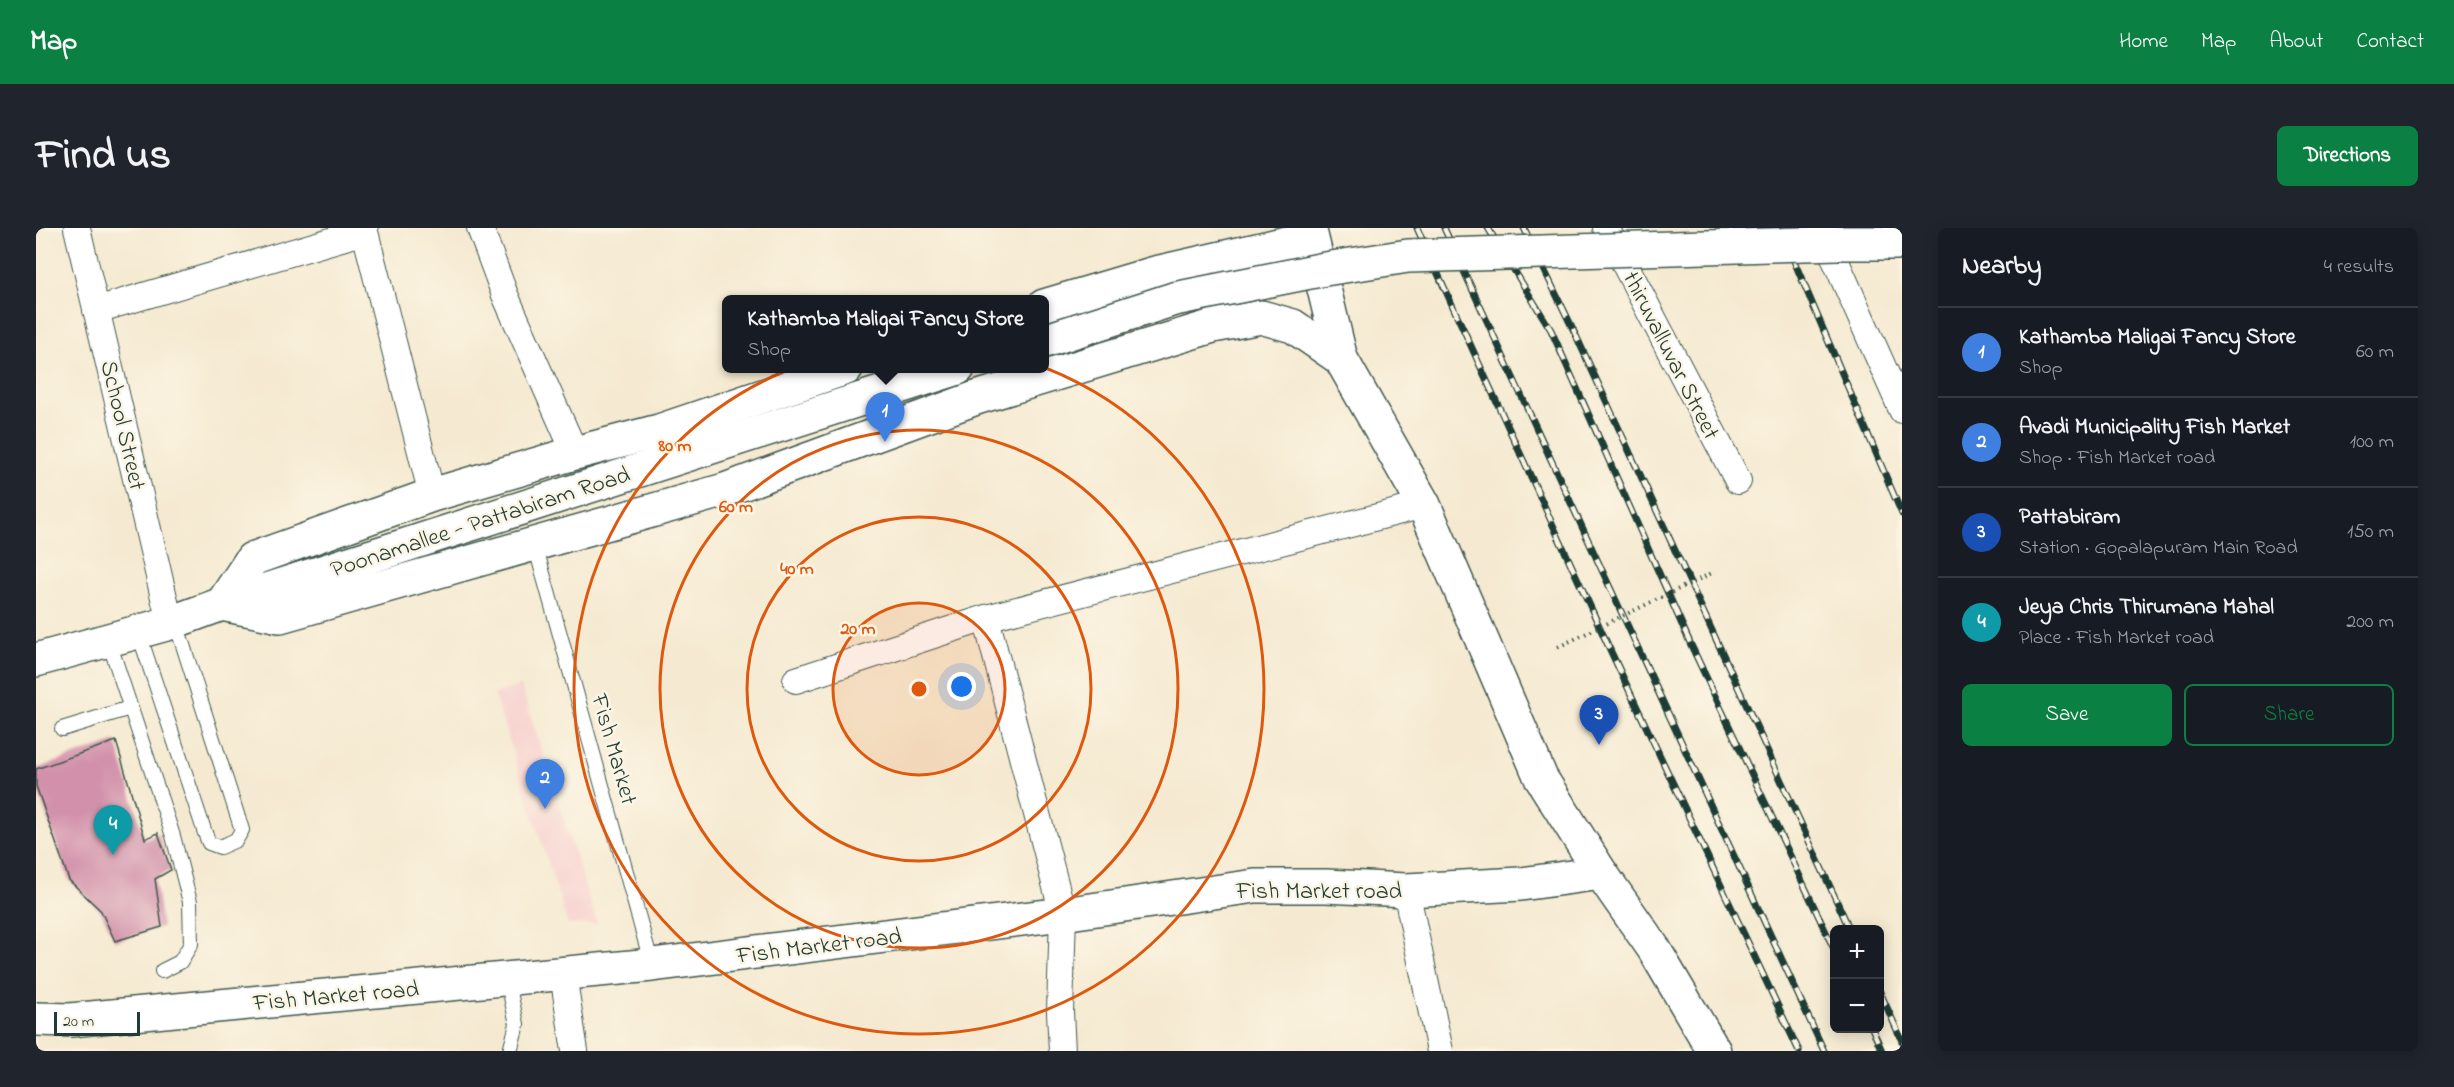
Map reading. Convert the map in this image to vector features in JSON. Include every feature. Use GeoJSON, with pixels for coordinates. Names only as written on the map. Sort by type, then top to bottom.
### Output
{"type":"FeatureCollection","features":[{"type":"Feature","properties":{"kind":"street","name":"School Street"},"geometry":{"type":"LineString","coordinates":[[77,228],[173,622]]}},
{"type":"Feature","properties":{"kind":"street"},"geometry":{"type":"LineString","coordinates":[[480,228],[505,295],[575,453]]}},
{"type":"Feature","properties":{"kind":"street","name":"thiruvalluvar Street"},"geometry":{"type":"LineString","coordinates":[[1606,228],[1738,481]]}},
{"type":"Feature","properties":{"kind":"street"},"geometry":{"type":"LineString","coordinates":[[1821,228],[1902,410]]}},
{"type":"Feature","properties":{"kind":"street"},"geometry":{"type":"LineString","coordinates":[[96,310],[365,230],[432,495]]}},
{"type":"Feature","properties":{"kind":"street"},"geometry":{"type":"LineString","coordinates":[[1049,305],[1155,273],[1296,241],[1315,232],[1341,359],[1424,506],[1541,778],[1601,873],[1654,949],[1714,1051]]}},
{"type":"Feature","properties":{"kind":"street"},"geometry":{"type":"LineString","coordinates":[[1049,339],[1174,299],[1325,269],[1408,256],[1902,243]]}},
{"type":"Feature","properties":{"kind":"street"},"geometry":{"type":"LineString","coordinates":[[834,373],[659,431],[432,495],[252,559],[222,604],[280,616],[535,545],[725,490],[976,398],[1213,326],[1262,317],[1293,326],[1341,359]]}},
{"type":"Feature","properties":{"kind":"street","name":"Poonamallee - Pattabiram Road"},"geometry":{"type":"LineString","coordinates":[[36,660],[173,622],[222,604],[945,373]]}},
{"type":"Feature","properties":{"kind":"street"},"geometry":{"type":"LineString","coordinates":[[796,680],[986,618],[1424,506]]}},
{"type":"Feature","properties":{"kind":"street"},"geometry":{"type":"LineString","coordinates":[[986,618],[1063,914],[1060,1012],[1062,1051]]}},
{"type":"Feature","properties":{"kind":"street","name":"Fish Market road"},"geometry":{"type":"LineString","coordinates":[[36,1019],[70,1020],[652,965],[1063,914],[1255,886],[1326,886],[1406,890],[1521,884],[1601,873]]}},
{"type":"Feature","properties":{"kind":"street"},"geometry":{"type":"LineString","coordinates":[[1406,890],[1440,1051]]}},
{"type":"Feature","properties":{"kind":"street"},"geometry":{"type":"LineString","coordinates":[[563,974],[575,1051]]}},
{"type":"Feature","properties":{"kind":"lane","name":"Fish Market"},"geometry":{"type":"LineString","coordinates":[[535,545],[652,965]]}},
{"type":"Feature","properties":{"kind":"lane"},"geometry":{"type":"LineString","coordinates":[[123,635],[209,843],[220,847],[236,840],[242,830],[173,622]]}},
{"type":"Feature","properties":{"kind":"lane"},"geometry":{"type":"LineString","coordinates":[[123,635],[130,708],[173,836],[190,902],[191,944],[180,962],[162,971]]}},
{"type":"Feature","properties":{"kind":"lane"},"geometry":{"type":"LineString","coordinates":[[62,729],[130,708]]}},
{"type":"Feature","properties":{"kind":"lane"},"geometry":{"type":"LineString","coordinates":[[507,979],[517,1024],[510,1051]]}},
{"type":"Feature","properties":{"kind":"path"},"geometry":{"type":"LineString","coordinates":[[1558,647],[1712,573]]}},
{"type":"Feature","properties":{"kind":"shaded area"},"geometry":{"type":"Polygon","coordinates":[[[521,685],[597,924],[568,925],[494,694],[521,685]]]}},
{"type":"Feature","properties":{"kind":"building"},"geometry":{"type":"Polygon","coordinates":[[[116,741],[145,839],[158,833],[171,870],[155,879],[162,927],[115,941],[101,911],[69,880],[36,786],[36,769],[116,741]]]}},
{"type":"Feature","properties":{"kind":"railway"},"geometry":{"type":"LineString","coordinates":[[1417,228],[1612,654],[1799,1051]]}},
{"type":"Feature","properties":{"kind":"railway"},"geometry":{"type":"LineString","coordinates":[[1444,228],[1824,1051]]}},
{"type":"Feature","properties":{"kind":"railway"},"geometry":{"type":"LineString","coordinates":[[1488,228],[1551,330],[1691,645],[1830,940]]}},
{"type":"Feature","properties":{"kind":"railway"},"geometry":{"type":"LineString","coordinates":[[1524,228],[1573,329],[1848,925]]}},
{"type":"Feature","properties":{"kind":"railway"},"geometry":{"type":"LineString","coordinates":[[1780,228],[1902,514]]}},
{"type":"Feature","properties":{"kind":"railway"},"geometry":{"type":"LineString","coordinates":[[1884,1001],[1902,1041]]}},
{"type":"Feature","properties":{"kind":"railway"},"geometry":{"type":"LineString","coordinates":[[1874,1033],[1882,1051]]}},
{"type":"Feature","properties":{"kind":"place","name":"Kathamba Maligai Fancy Store"},"geometry":{"type":"Point","coordinates":[885,442]}},
{"type":"Feature","properties":{"kind":"place","name":"Pattabiram"},"geometry":{"type":"Point","coordinates":[1599,745]}},
{"type":"Feature","properties":{"kind":"place","name":"Avadi Municipality Fish Market"},"geometry":{"type":"Point","coordinates":[545,809]}},
{"type":"Feature","properties":{"kind":"place","name":"Jeya Chris Thirumana Mahal"},"geometry":{"type":"Point","coordinates":[113,855]}}]}
